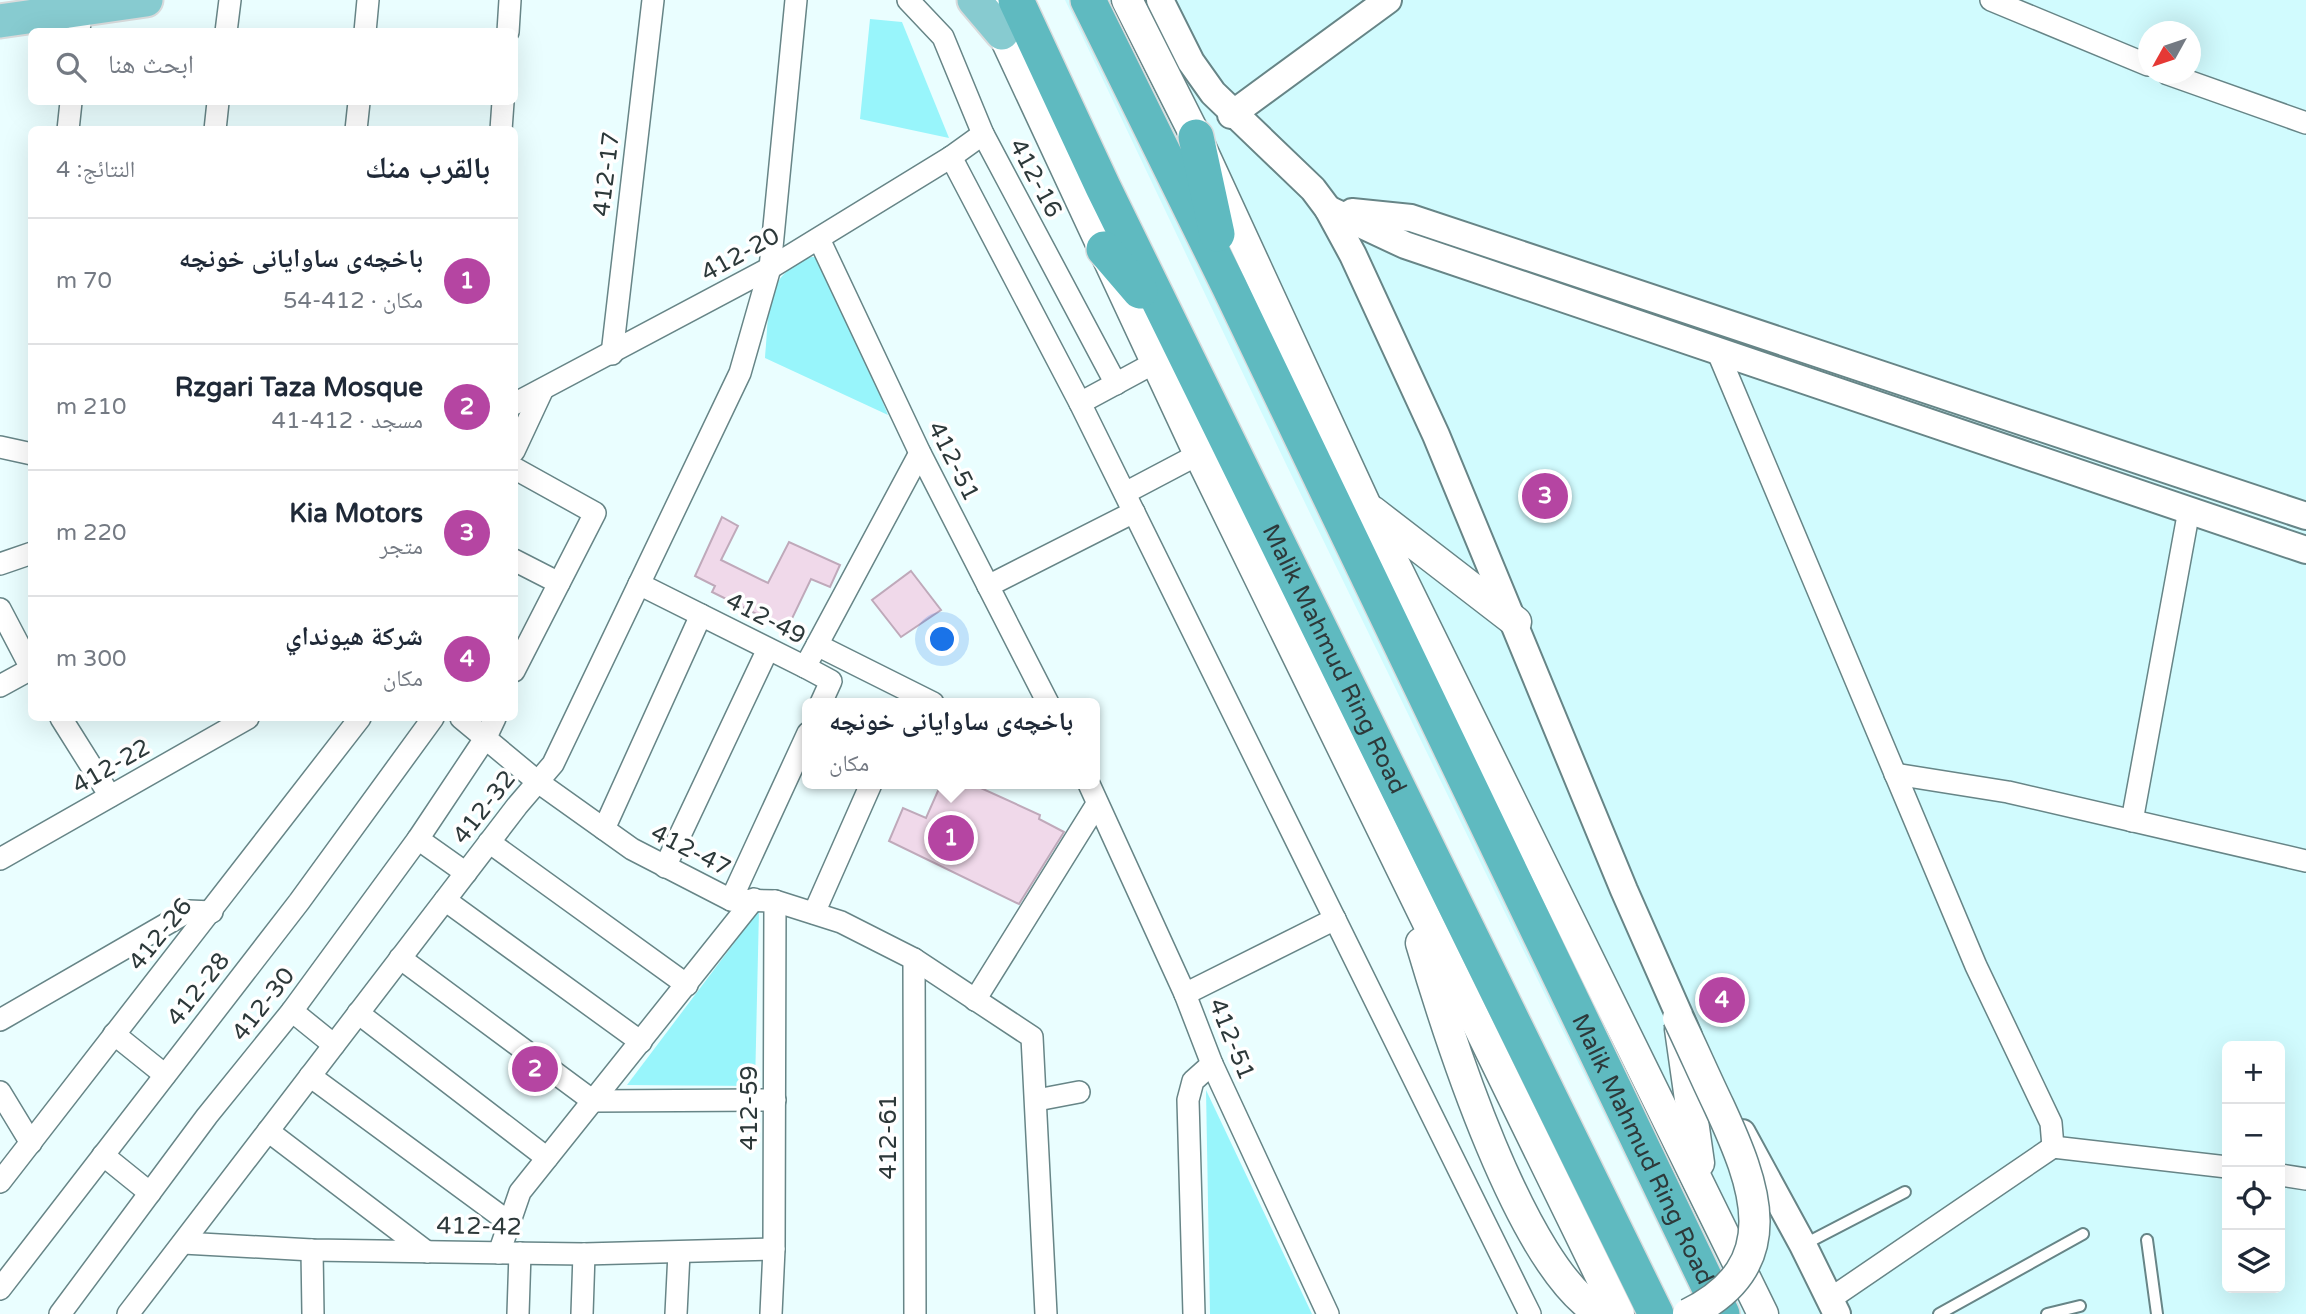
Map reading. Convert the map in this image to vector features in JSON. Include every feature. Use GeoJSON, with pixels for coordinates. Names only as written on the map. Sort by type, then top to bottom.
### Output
{"type":"FeatureCollection","features":[{"type":"Feature","properties":{"kind":"highway","name":"Malik Mahmud Ring Road"},"geometry":{"type":"LineString","coordinates":[[1016,0],[1173,329],[1656,1314]]}},
{"type":"Feature","properties":{"kind":"highway","name":"Malik Mahmud Ring Road"},"geometry":{"type":"LineString","coordinates":[[1088,0],[1229,286],[1722,1314]]}},
{"type":"Feature","properties":{"kind":"highway"},"geometry":{"type":"LineString","coordinates":[[1196,137],[1229,286]]}},
{"type":"Feature","properties":{"kind":"highway"},"geometry":{"type":"LineString","coordinates":[[1104,249],[1173,329]]}},
{"type":"Feature","properties":{"kind":"main road"},"geometry":{"type":"LineString","coordinates":[[0,21],[80,20],[146,0]]}},
{"type":"Feature","properties":{"kind":"main road"},"geometry":{"type":"LineString","coordinates":[[974,0],[1002,33]]}},
{"type":"Feature","properties":{"kind":"main road"},"geometry":{"type":"LineString","coordinates":[[988,0],[1199,454],[1619,1314]]}},
{"type":"Feature","properties":{"kind":"main road"},"geometry":{"type":"LineString","coordinates":[[1127,0],[1196,137],[1367,508],[1763,1314]]}},
{"type":"Feature","properties":{"kind":"main road"},"geometry":{"type":"LineString","coordinates":[[1367,508],[1516,622]]}},
{"type":"Feature","properties":{"kind":"main road"},"geometry":{"type":"LineString","coordinates":[[1401,871],[1435,992],[1480,1119],[1514,1195],[1544,1250],[1576,1294],[1602,1314]]}},
{"type":"Feature","properties":{"kind":"main road"},"geometry":{"type":"LineString","coordinates":[[1678,1018],[1702,1188]]}},
{"type":"Feature","properties":{"kind":"main road"},"geometry":{"type":"LineString","coordinates":[[1678,1018],[1743,1157],[1752,1186],[1755,1212],[1753,1238],[1743,1264],[1720,1294],[1688,1314]]}},
{"type":"Feature","properties":{"kind":"street"},"geometry":{"type":"LineString","coordinates":[[226,28],[230,0]]}},
{"type":"Feature","properties":{"kind":"street"},"geometry":{"type":"LineString","coordinates":[[365,28],[368,0]]}},
{"type":"Feature","properties":{"kind":"street"},"geometry":{"type":"LineString","coordinates":[[508,28],[510,0]]}},
{"type":"Feature","properties":{"kind":"street","name":"412-17"},"geometry":{"type":"LineString","coordinates":[[612,354],[653,0]]}},
{"type":"Feature","properties":{"kind":"street","name":"412-32"},"geometry":{"type":"LineString","coordinates":[[128,1314],[489,842],[553,764],[740,373],[770,268],[796,0]]}},
{"type":"Feature","properties":{"kind":"street","name":"412-16"},"geometry":{"type":"LineString","coordinates":[[908,0],[943,37],[983,134],[1116,384]]}},
{"type":"Feature","properties":{"kind":"street"},"geometry":{"type":"LineString","coordinates":[[1160,0],[1191,62],[1231,115],[1294,168],[1328,209],[1353,255],[1436,435],[1516,622],[1678,1018],[1834,1306],[2053,1147],[2222,1166]]}},
{"type":"Feature","properties":{"kind":"street"},"geometry":{"type":"LineString","coordinates":[[1231,115],[1388,0]]}},
{"type":"Feature","properties":{"kind":"street"},"geometry":{"type":"LineString","coordinates":[[1991,0],[2138,61]]}},
{"type":"Feature","properties":{"kind":"street"},"geometry":{"type":"LineString","coordinates":[[2196,84],[2306,123]]}},
{"type":"Feature","properties":{"kind":"street"},"geometry":{"type":"LineString","coordinates":[[68,126],[71,105]]}},
{"type":"Feature","properties":{"kind":"street"},"geometry":{"type":"LineString","coordinates":[[215,126],[218,105]]}},
{"type":"Feature","properties":{"kind":"street"},"geometry":{"type":"LineString","coordinates":[[356,126],[359,105]]}},
{"type":"Feature","properties":{"kind":"street"},"geometry":{"type":"LineString","coordinates":[[501,126],[503,105]]}},
{"type":"Feature","properties":{"kind":"street","name":"412-20"},"geometry":{"type":"LineString","coordinates":[[518,402],[770,268],[951,157],[983,134]]}},
{"type":"Feature","properties":{"kind":"street"},"geometry":{"type":"LineString","coordinates":[[951,157],[1080,403],[1530,1314]]}},
{"type":"Feature","properties":{"kind":"street"},"geometry":{"type":"LineString","coordinates":[[1328,209],[1411,218],[2306,516]]}},
{"type":"Feature","properties":{"kind":"street"},"geometry":{"type":"LineString","coordinates":[[1328,209],[1405,244],[2306,550]]}},
{"type":"Feature","properties":{"kind":"street"},"geometry":{"type":"LineString","coordinates":[[1405,244],[1411,218]]}},
{"type":"Feature","properties":{"kind":"street","name":"412-51"},"geometry":{"type":"LineString","coordinates":[[819,239],[920,453],[1045,698]]}},
{"type":"Feature","properties":{"kind":"street"},"geometry":{"type":"LineString","coordinates":[[1716,348],[1976,966],[2051,1123],[2053,1147]]}},
{"type":"Feature","properties":{"kind":"street"},"geometry":{"type":"LineString","coordinates":[[1080,403],[1156,362]]}},
{"type":"Feature","properties":{"kind":"street"},"geometry":{"type":"LineString","coordinates":[[518,442],[542,391]]}},
{"type":"Feature","properties":{"kind":"street"},"geometry":{"type":"LineString","coordinates":[[0,447],[28,452]]}},
{"type":"Feature","properties":{"kind":"street"},"geometry":{"type":"LineString","coordinates":[[817,645],[920,453]]}},
{"type":"Feature","properties":{"kind":"street"},"geometry":{"type":"LineString","coordinates":[[988,586],[1129,503],[1199,454]]}},
{"type":"Feature","properties":{"kind":"street"},"geometry":{"type":"LineString","coordinates":[[518,470],[595,513],[518,658]]}},
{"type":"Feature","properties":{"kind":"street"},"geometry":{"type":"LineString","coordinates":[[2132,821],[2189,510]]}},
{"type":"Feature","properties":{"kind":"street"},"geometry":{"type":"LineString","coordinates":[[0,564],[28,554]]}},
{"type":"Feature","properties":{"kind":"street"},"geometry":{"type":"LineString","coordinates":[[518,562],[559,583]]}},
{"type":"Feature","properties":{"kind":"street","name":"412-49"},"geometry":{"type":"LineString","coordinates":[[639,584],[805,667],[817,645],[908,698]]}},
{"type":"Feature","properties":{"kind":"street"},"geometry":{"type":"LineString","coordinates":[[0,609],[28,663]]}},
{"type":"Feature","properties":{"kind":"street"},"geometry":{"type":"LineString","coordinates":[[604,830],[702,615]]}},
{"type":"Feature","properties":{"kind":"street"},"geometry":{"type":"LineString","coordinates":[[665,867],[768,649]]}},
{"type":"Feature","properties":{"kind":"street"},"geometry":{"type":"LineString","coordinates":[[823,698],[843,658]]}},
{"type":"Feature","properties":{"kind":"street"},"geometry":{"type":"LineString","coordinates":[[805,667],[831,681]]}},
{"type":"Feature","properties":{"kind":"street"},"geometry":{"type":"LineString","coordinates":[[0,686],[28,671]]}},
{"type":"Feature","properties":{"kind":"street"},"geometry":{"type":"LineString","coordinates":[[63,721],[110,796]]}},
{"type":"Feature","properties":{"kind":"street","name":"412-22"},"geometry":{"type":"LineString","coordinates":[[0,859],[110,796],[218,725],[235,721]]}},
{"type":"Feature","properties":{"kind":"street","name":"412-26"},"geometry":{"type":"LineString","coordinates":[[0,1182],[358,721]]}},
{"type":"Feature","properties":{"kind":"street","name":"412-28"},"geometry":{"type":"LineString","coordinates":[[0,1289],[299,902],[431,721]]}},
{"type":"Feature","properties":{"kind":"street","name":"412-47"},"geometry":{"type":"LineString","coordinates":[[471,721],[490,727],[538,782],[632,849],[731,900],[765,900],[841,922],[914,960],[1032,1037],[1037,1100]]}},
{"type":"Feature","properties":{"kind":"street","name":"412-30"},"geometry":{"type":"LineString","coordinates":[[60,1314],[149,1193],[292,1012],[418,839],[490,727]]}},
{"type":"Feature","properties":{"kind":"street"},"geometry":{"type":"LineString","coordinates":[[731,900],[802,744]]}},
{"type":"Feature","properties":{"kind":"street"},"geometry":{"type":"LineString","coordinates":[[1895,774],[2008,792],[2306,861]]}},
{"type":"Feature","properties":{"kind":"street"},"geometry":{"type":"LineString","coordinates":[[814,914],[869,789]]}},
{"type":"Feature","properties":{"kind":"street","name":"412-51"},"geometry":{"type":"LineString","coordinates":[[1091,789],[1185,995],[1212,1064],[1328,1314]]}},
{"type":"Feature","properties":{"kind":"street"},"geometry":{"type":"LineString","coordinates":[[975,1000],[1097,804]]}},
{"type":"Feature","properties":{"kind":"street"},"geometry":{"type":"LineString","coordinates":[[418,839],[466,873]]}},
{"type":"Feature","properties":{"kind":"street"},"geometry":{"type":"LineString","coordinates":[[489,842],[687,985]]}},
{"type":"Feature","properties":{"kind":"street"},"geometry":{"type":"LineString","coordinates":[[445,900],[641,1042]]}},
{"type":"Feature","properties":{"kind":"street"},"geometry":{"type":"LineString","coordinates":[[518,1314],[510,1253],[510,1223],[520,1192],[687,985],[765,900]]}},
{"type":"Feature","properties":{"kind":"street","name":"412-59"},"geometry":{"type":"LineString","coordinates":[[765,900],[775,1100],[775,1249],[771,1314]]}},
{"type":"Feature","properties":{"kind":"street"},"geometry":{"type":"LineString","coordinates":[[0,1020],[189,911],[212,912]]}},
{"type":"Feature","properties":{"kind":"street"},"geometry":{"type":"LineString","coordinates":[[1185,995],[1335,919]]}},
{"type":"Feature","properties":{"kind":"street"},"geometry":{"type":"LineString","coordinates":[[400,958],[593,1101],[775,1100]]}},
{"type":"Feature","properties":{"kind":"street","name":"412-61"},"geometry":{"type":"LineString","coordinates":[[914,960],[915,1314]]}},
{"type":"Feature","properties":{"kind":"street"},"geometry":{"type":"LineString","coordinates":[[292,1012],[334,1045]]}},
{"type":"Feature","properties":{"kind":"street"},"geometry":{"type":"LineString","coordinates":[[358,1013],[547,1158]]}},
{"type":"Feature","properties":{"kind":"street"},"geometry":{"type":"LineString","coordinates":[[114,1034],[165,1075]]}},
{"type":"Feature","properties":{"kind":"street"},"geometry":{"type":"LineString","coordinates":[[1194,1314],[1188,1100],[1193,1081],[1212,1064]]}},
{"type":"Feature","properties":{"kind":"street"},"geometry":{"type":"LineString","coordinates":[[310,1076],[510,1223]]}},
{"type":"Feature","properties":{"kind":"street"},"geometry":{"type":"LineString","coordinates":[[0,1092],[31,1143]]}},
{"type":"Feature","properties":{"kind":"street"},"geometry":{"type":"LineString","coordinates":[[1046,1314],[1037,1100],[1079,1092]]}},
{"type":"Feature","properties":{"kind":"street"},"geometry":{"type":"LineString","coordinates":[[268,1131],[427,1252]]}},
{"type":"Feature","properties":{"kind":"street"},"geometry":{"type":"LineString","coordinates":[[103,1155],[149,1193]]}},
{"type":"Feature","properties":{"kind":"street"},"geometry":{"type":"LineString","coordinates":[[2285,1176],[2306,1179]]}},
{"type":"Feature","properties":{"kind":"street","name":"412-42"},"geometry":{"type":"LineString","coordinates":[[183,1243],[312,1250],[584,1254],[775,1249]]}},
{"type":"Feature","properties":{"kind":"street"},"geometry":{"type":"LineString","coordinates":[[312,1250],[313,1314]]}},
{"type":"Feature","properties":{"kind":"street"},"geometry":{"type":"LineString","coordinates":[[676,1314],[679,1253]]}},
{"type":"Feature","properties":{"kind":"street"},"geometry":{"type":"LineString","coordinates":[[582,1314],[584,1254]]}},
{"type":"Feature","properties":{"kind":"street"},"geometry":{"type":"LineString","coordinates":[[148,1314],[155,1280]]}},
{"type":"Feature","properties":{"kind":"lane"},"geometry":{"type":"LineString","coordinates":[[1803,1245],[1905,1192]]}},
{"type":"Feature","properties":{"kind":"lane"},"geometry":{"type":"LineString","coordinates":[[1940,1314],[1956,1310],[2083,1234]]}},
{"type":"Feature","properties":{"kind":"lane"},"geometry":{"type":"LineString","coordinates":[[2147,1240],[2157,1314]]}},
{"type":"Feature","properties":{"kind":"lane"},"geometry":{"type":"LineString","coordinates":[[2047,1314],[2080,1306]]}},
{"type":"Feature","properties":{"kind":"shaded area"},"geometry":{"type":"Polygon","coordinates":[[[1065,0],[2306,0],[2306,1314],[1701,1314],[1286,464],[1065,0]]]}},
{"type":"Feature","properties":{"kind":"shaded area"},"geometry":{"type":"Polygon","coordinates":[[[870,19],[902,22],[949,138],[860,119],[870,19]]]}},
{"type":"Feature","properties":{"kind":"shaded area"},"geometry":{"type":"Polygon","coordinates":[[[817,257],[826,264],[888,415],[765,358],[769,311],[776,285],[795,265],[817,257]]]}},
{"type":"Feature","properties":{"kind":"shaded area"},"geometry":{"type":"Polygon","coordinates":[[[759,910],[755,1086],[627,1085],[759,910]]]}},
{"type":"Feature","properties":{"kind":"shaded area"},"geometry":{"type":"Polygon","coordinates":[[[1206,1090],[1312,1314],[1210,1314],[1206,1090]]]}},
{"type":"Feature","properties":{"kind":"building"},"geometry":{"type":"Polygon","coordinates":[[[722,517],[738,526],[721,560],[768,583],[789,542],[840,565],[830,587],[811,579],[787,629],[712,592],[715,586],[695,576],[722,517]]]}},
{"type":"Feature","properties":{"kind":"building"},"geometry":{"type":"Polygon","coordinates":[[[911,571],[941,610],[901,637],[872,600],[911,571]]]}},
{"type":"Feature","properties":{"kind":"building"},"geometry":{"type":"Polygon","coordinates":[[[939,789],[983,789],[1040,815],[1039,819],[1064,832],[1019,904],[889,841],[903,808],[926,818],[939,789]]]}},
{"type":"Feature","properties":{"kind":"place","name":"Kia Motors"},"geometry":{"type":"Point","coordinates":[1545,496]}},
{"type":"Feature","properties":{"kind":"place","name":"باخچەی ساوایانی خونچە"},"geometry":{"type":"Point","coordinates":[951,838]}},
{"type":"Feature","properties":{"kind":"place","name":"شركة هيونداي"},"geometry":{"type":"Point","coordinates":[1722,1000]}},
{"type":"Feature","properties":{"kind":"place","name":"Rzgari Taza Mosque"},"geometry":{"type":"Point","coordinates":[535,1069]}}]}
